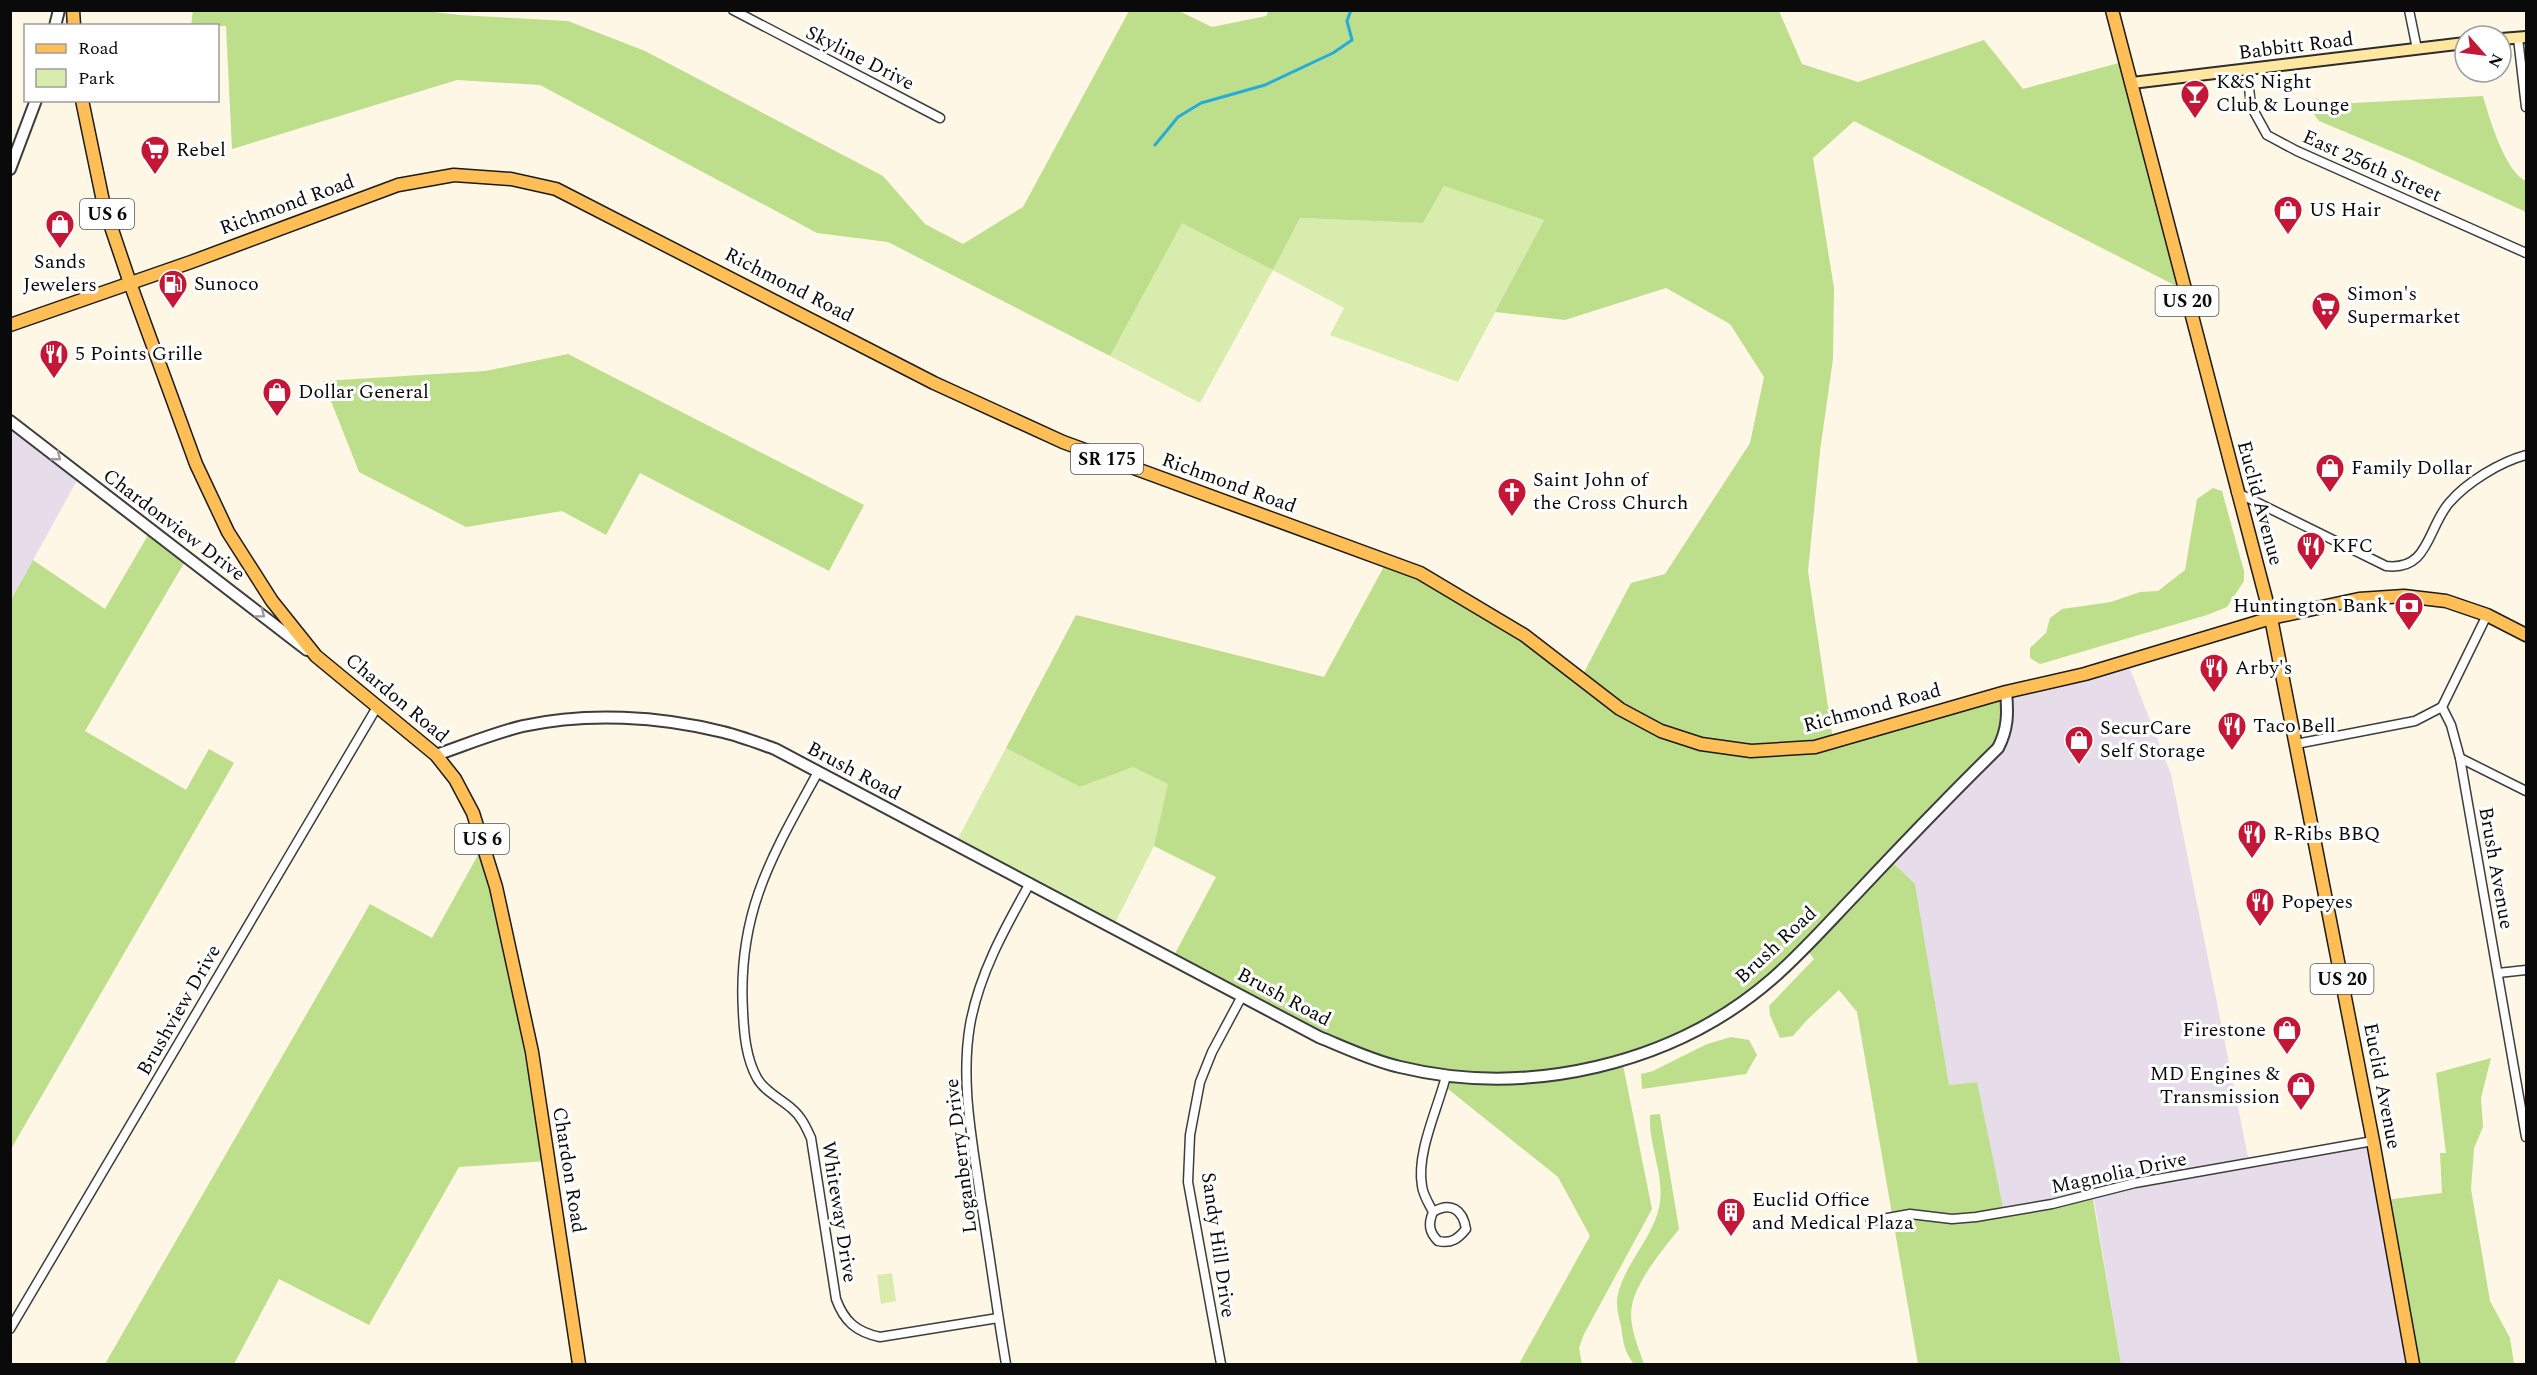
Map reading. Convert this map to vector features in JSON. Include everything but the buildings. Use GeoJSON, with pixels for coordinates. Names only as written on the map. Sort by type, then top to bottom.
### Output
{"type":"FeatureCollection","features":[{"type":"Feature","properties":{"kind":"main road","name":"Euclid Avenue"},"geometry":{"type":"LineString","coordinates":[[2112,10],[2236,492],[2271,618],[2373,1141],[2413,1365]]}},
{"type":"Feature","properties":{"kind":"main road","name":"Babbitt Road"},"geometry":{"type":"LineString","coordinates":[[2132,83],[2453,44]]}},
{"type":"Feature","properties":{"kind":"main road","name":"Chardon Road"},"geometry":{"type":"LineString","coordinates":[[82,102],[104,206],[130,283],[196,464],[228,532],[272,602],[316,656],[436,755],[455,779],[473,813],[496,887],[532,1052],[579,1365]]}},
{"type":"Feature","properties":{"kind":"main road","name":"Richmond Road"},"geometry":{"type":"LineString","coordinates":[[10,325],[398,185],[454,175],[512,179],[556,189],[593,206],[934,383],[1063,442],[1420,573],[1524,635],[1620,709],[1671,734],[1701,744],[1751,751],[1815,747],[2006,692],[2085,674],[2271,618]]}},
{"type":"Feature","properties":{"kind":"main road","name":"SR 175"},"geometry":{"type":"LineString","coordinates":[[2271,618],[2359,599],[2404,596],[2446,601],[2487,615],[2526,634]]}},
{"type":"Feature","properties":{"kind":"street","name":"Skyline Drive"},"geometry":{"type":"LineString","coordinates":[[733,10],[940,118]]}},
{"type":"Feature","properties":{"kind":"street"},"geometry":{"type":"LineString","coordinates":[[2409,10],[2417,49]]}},
{"type":"Feature","properties":{"kind":"street"},"geometry":{"type":"LineString","coordinates":[[2522,37],[2526,107]]}},
{"type":"Feature","properties":{"kind":"street","name":"East 256th Street"},"geometry":{"type":"LineString","coordinates":[[2247,70],[2251,106],[2266,135],[2526,253]]}},
{"type":"Feature","properties":{"kind":"street"},"geometry":{"type":"LineString","coordinates":[[10,169],[35,102]]}},
{"type":"Feature","properties":{"kind":"street","name":"Chardonview Drive"},"geometry":{"type":"LineString","coordinates":[[10,421],[316,656]]}},
{"type":"Feature","properties":{"kind":"street"},"geometry":{"type":"LineString","coordinates":[[2236,492],[2386,566],[2400,568],[2417,559],[2449,504],[2486,473],[2508,460],[2526,455]]}},
{"type":"Feature","properties":{"kind":"street"},"geometry":{"type":"LineString","coordinates":[[2296,744],[2415,721],[2442,707],[2487,615]]}},
{"type":"Feature","properties":{"kind":"street","name":"Brush Road"},"geometry":{"type":"LineString","coordinates":[[436,755],[522,727],[564,719],[657,721],[723,732],[775,749],[1319,1037],[1399,1067],[1446,1076],[1505,1079],[1544,1077],[1580,1071],[1622,1060],[1709,1025],[1771,980],[1998,748],[2004,737],[2008,713],[2006,692]]}},
{"type":"Feature","properties":{"kind":"street","name":"Brushview Drive"},"geometry":{"type":"LineString","coordinates":[[10,1329],[377,706]]}},
{"type":"Feature","properties":{"kind":"street","name":"Brush Avenue"},"geometry":{"type":"LineString","coordinates":[[2442,707],[2451,725],[2460,758],[2526,1137]]}},
{"type":"Feature","properties":{"kind":"street"},"geometry":{"type":"LineString","coordinates":[[2460,758],[2526,791]]}},
{"type":"Feature","properties":{"kind":"street","name":"Whiteway Drive"},"geometry":{"type":"LineString","coordinates":[[818,772],[768,865],[752,907],[744,950],[741,989],[745,1043],[750,1062],[758,1080],[803,1120],[811,1138],[836,1299],[850,1325],[865,1334],[880,1337],[998,1318]]}},
{"type":"Feature","properties":{"kind":"street","name":"Loganberry Drive"},"geometry":{"type":"LineString","coordinates":[[1006,1365],[969,1123],[966,1076],[969,1036],[981,984],[999,939],[1030,883]]}},
{"type":"Feature","properties":{"kind":"street"},"geometry":{"type":"LineString","coordinates":[[2498,973],[2526,970]]}},
{"type":"Feature","properties":{"kind":"street","name":"Sandy Hill Drive"},"geometry":{"type":"LineString","coordinates":[[1221,1365],[1188,1182],[1190,1135],[1200,1082],[1212,1052],[1242,996]]}},
{"type":"Feature","properties":{"kind":"street"},"geometry":{"type":"LineString","coordinates":[[1433,1212],[1439,1208],[1450,1207],[1458,1210],[1464,1218],[1466,1229],[1459,1238],[1444,1242],[1435,1238],[1430,1227],[1433,1212],[1422,1189],[1422,1159],[1446,1076]]}},
{"type":"Feature","properties":{"kind":"street","name":"Magnolia Drive"},"geometry":{"type":"LineString","coordinates":[[1871,1221],[1910,1214],[1952,1219],[1976,1217],[2052,1204],[2135,1184],[2373,1141]]}},
{"type":"Feature","properties":{"kind":"shaded area"},"geometry":{"type":"Polygon","coordinates":[[[11,421],[80,475],[11,600],[11,421]]]}},
{"type":"Feature","properties":{"kind":"shaded area"},"geometry":{"type":"Polygon","coordinates":[[[2127,661],[2171,774],[2249,1162],[2373,1141],[2413,1364],[2121,1364],[2093,1194],[2004,1213],[1976,1082],[1949,1085],[1915,885],[1889,858],[2006,692],[2127,661]]]}},
{"type":"Feature","properties":{"kind":"green space"},"geometry":{"type":"Polygon","coordinates":[[[193,10],[417,10],[459,15],[568,21],[645,51],[883,176],[925,224],[963,244],[1023,207],[1129,11],[1179,11],[1212,27],[1266,16],[1269,10],[1779,11],[1802,64],[1858,82],[1984,40],[2023,89],[2126,61],[2184,290],[1854,121],[1813,158],[1834,288],[1833,359],[1820,451],[1808,571],[1833,741],[2006,692],[2004,737],[1889,859],[1915,884],[1949,1085],[1977,1082],[2004,1212],[2092,1194],[2121,1364],[1918,1364],[1857,1012],[1839,990],[1793,1036],[1780,1038],[1770,1015],[1769,1006],[1814,959],[1805,947],[1709,1025],[1622,1060],[1652,1209],[1584,1334],[1579,1348],[1582,1364],[1519,1364],[1590,1236],[1558,1177],[1443,1085],[1446,1076],[1364,1056],[1172,959],[1216,877],[1154,846],[1168,784],[1133,767],[1080,787],[1006,748],[1076,615],[1324,677],[1387,561],[1414,571],[1581,678],[1631,583],[1665,574],[1750,443],[1764,377],[1730,324],[1666,288],[1565,320],[1495,312],[1544,220],[1444,186],[1423,223],[1300,218],[1273,270],[1182,223],[1110,356],[888,242],[817,233],[540,85],[457,80],[232,149],[226,26],[191,24],[193,10]]]}},
{"type":"Feature","properties":{"kind":"green space"},"geometry":{"type":"Polygon","coordinates":[[[2483,96],[2505,156],[2518,176],[2526,181],[2526,212],[2410,159],[2319,121],[2308,106],[2316,98],[2335,104],[2483,96]]]}},
{"type":"Feature","properties":{"kind":"green space"},"geometry":{"type":"Polygon","coordinates":[[[1444,186],[1544,220],[1458,382],[1330,335],[1344,308],[1273,270],[1300,218],[1423,223],[1444,186]]]}},
{"type":"Feature","properties":{"kind":"green space"},"geometry":{"type":"Polygon","coordinates":[[[1182,222],[1273,270],[1200,403],[1110,356],[1182,222]]]}},
{"type":"Feature","properties":{"kind":"green space"},"geometry":{"type":"Polygon","coordinates":[[[568,354],[864,505],[829,571],[640,473],[606,535],[562,511],[466,527],[359,472],[323,381],[485,371],[568,354]]]}},
{"type":"Feature","properties":{"kind":"green space"},"geometry":{"type":"Polygon","coordinates":[[[2213,488],[2222,491],[2244,571],[2244,581],[2227,607],[2207,615],[2040,664],[2030,658],[2030,648],[2046,633],[2050,618],[2062,609],[2111,602],[2140,592],[2158,591],[2185,570],[2197,499],[2213,488]]]}},
{"type":"Feature","properties":{"kind":"green space"},"geometry":{"type":"Polygon","coordinates":[[[151,530],[187,558],[85,731],[186,790],[209,749],[234,763],[11,1149],[11,600],[33,560],[105,609],[151,530]]]}},
{"type":"Feature","properties":{"kind":"green space"},"geometry":{"type":"Polygon","coordinates":[[[1006,748],[1080,787],[1133,767],[1169,784],[1154,846],[1113,927],[955,844],[1006,748]]]}},
{"type":"Feature","properties":{"kind":"green space"},"geometry":{"type":"Polygon","coordinates":[[[484,844],[548,1161],[459,1167],[369,1325],[279,1279],[234,1364],[105,1364],[370,904],[432,938],[484,844]]]}},
{"type":"Feature","properties":{"kind":"green space"},"geometry":{"type":"Polygon","coordinates":[[[1731,1037],[1749,1040],[1757,1055],[1746,1074],[1642,1089],[1641,1074],[1653,1071],[1707,1044],[1731,1037]]]}},
{"type":"Feature","properties":{"kind":"green space"},"geometry":{"type":"Polygon","coordinates":[[[2491,1058],[2481,1098],[2483,1127],[2474,1148],[2471,1189],[2490,1301],[2510,1338],[2514,1364],[2413,1364],[2384,1200],[2442,1193],[2440,1153],[2446,1153],[2436,1073],[2491,1058]]]}},
{"type":"Feature","properties":{"kind":"green space"},"geometry":{"type":"Polygon","coordinates":[[[1660,1114],[1679,1229],[1652,1265],[1635,1295],[1631,1320],[1644,1364],[1634,1364],[1624,1346],[1617,1299],[1620,1286],[1657,1215],[1661,1191],[1651,1137],[1650,1115],[1660,1114]]]}},
{"type":"Feature","properties":{"kind":"green space"},"geometry":{"type":"Polygon","coordinates":[[[892,1273],[896,1301],[881,1304],[877,1275],[892,1273]]]}},
{"type":"Feature","properties":{"kind":"waterway"},"geometry":{"type":"LineString","coordinates":[[1155,145],[1178,117],[1201,103],[1265,85],[1333,53],[1352,40],[1347,21],[1351,10]]}},
{"type":"Feature","properties":{"kind":"place","name":"K&S Night Club & Lounge"},"geometry":{"type":"Point","coordinates":[2195,120]}},
{"type":"Feature","properties":{"kind":"place","name":"Rebel"},"geometry":{"type":"Point","coordinates":[155,176]}},
{"type":"Feature","properties":{"kind":"place","name":"US Hair"},"geometry":{"type":"Point","coordinates":[2288,236]}},
{"type":"Feature","properties":{"kind":"place","name":"Sands Jewelers"},"geometry":{"type":"Point","coordinates":[60,250]}},
{"type":"Feature","properties":{"kind":"place","name":"Sunoco"},"geometry":{"type":"Point","coordinates":[173,310]}},
{"type":"Feature","properties":{"kind":"place","name":"Simon's Supermarket"},"geometry":{"type":"Point","coordinates":[2326,332]}},
{"type":"Feature","properties":{"kind":"place","name":"5 Points Grille"},"geometry":{"type":"Point","coordinates":[54,380]}},
{"type":"Feature","properties":{"kind":"place","name":"Dollar General"},"geometry":{"type":"Point","coordinates":[277,418]}},
{"type":"Feature","properties":{"kind":"place","name":"Family Dollar"},"geometry":{"type":"Point","coordinates":[2330,494]}},
{"type":"Feature","properties":{"kind":"place","name":"Saint John of the Cross Church"},"geometry":{"type":"Point","coordinates":[1512,518]}},
{"type":"Feature","properties":{"kind":"place","name":"KFC"},"geometry":{"type":"Point","coordinates":[2311,572]}},
{"type":"Feature","properties":{"kind":"place","name":"Huntington Bank"},"geometry":{"type":"Point","coordinates":[2409,632]}},
{"type":"Feature","properties":{"kind":"place","name":"Arby's"},"geometry":{"type":"Point","coordinates":[2214,694]}},
{"type":"Feature","properties":{"kind":"place","name":"Taco Bell"},"geometry":{"type":"Point","coordinates":[2232,752]}},
{"type":"Feature","properties":{"kind":"place","name":"SecurCare Self Storage"},"geometry":{"type":"Point","coordinates":[2079,766]}},
{"type":"Feature","properties":{"kind":"place","name":"R-Ribs BBQ"},"geometry":{"type":"Point","coordinates":[2252,860]}},
{"type":"Feature","properties":{"kind":"place","name":"Popeyes"},"geometry":{"type":"Point","coordinates":[2260,928]}},
{"type":"Feature","properties":{"kind":"place","name":"Firestone"},"geometry":{"type":"Point","coordinates":[2287,1056]}},
{"type":"Feature","properties":{"kind":"place","name":"MD Engines & Transmission"},"geometry":{"type":"Point","coordinates":[2301,1112]}},
{"type":"Feature","properties":{"kind":"place","name":"Euclid Office and Medical Plaza"},"geometry":{"type":"Point","coordinates":[1731,1238]}}]}
